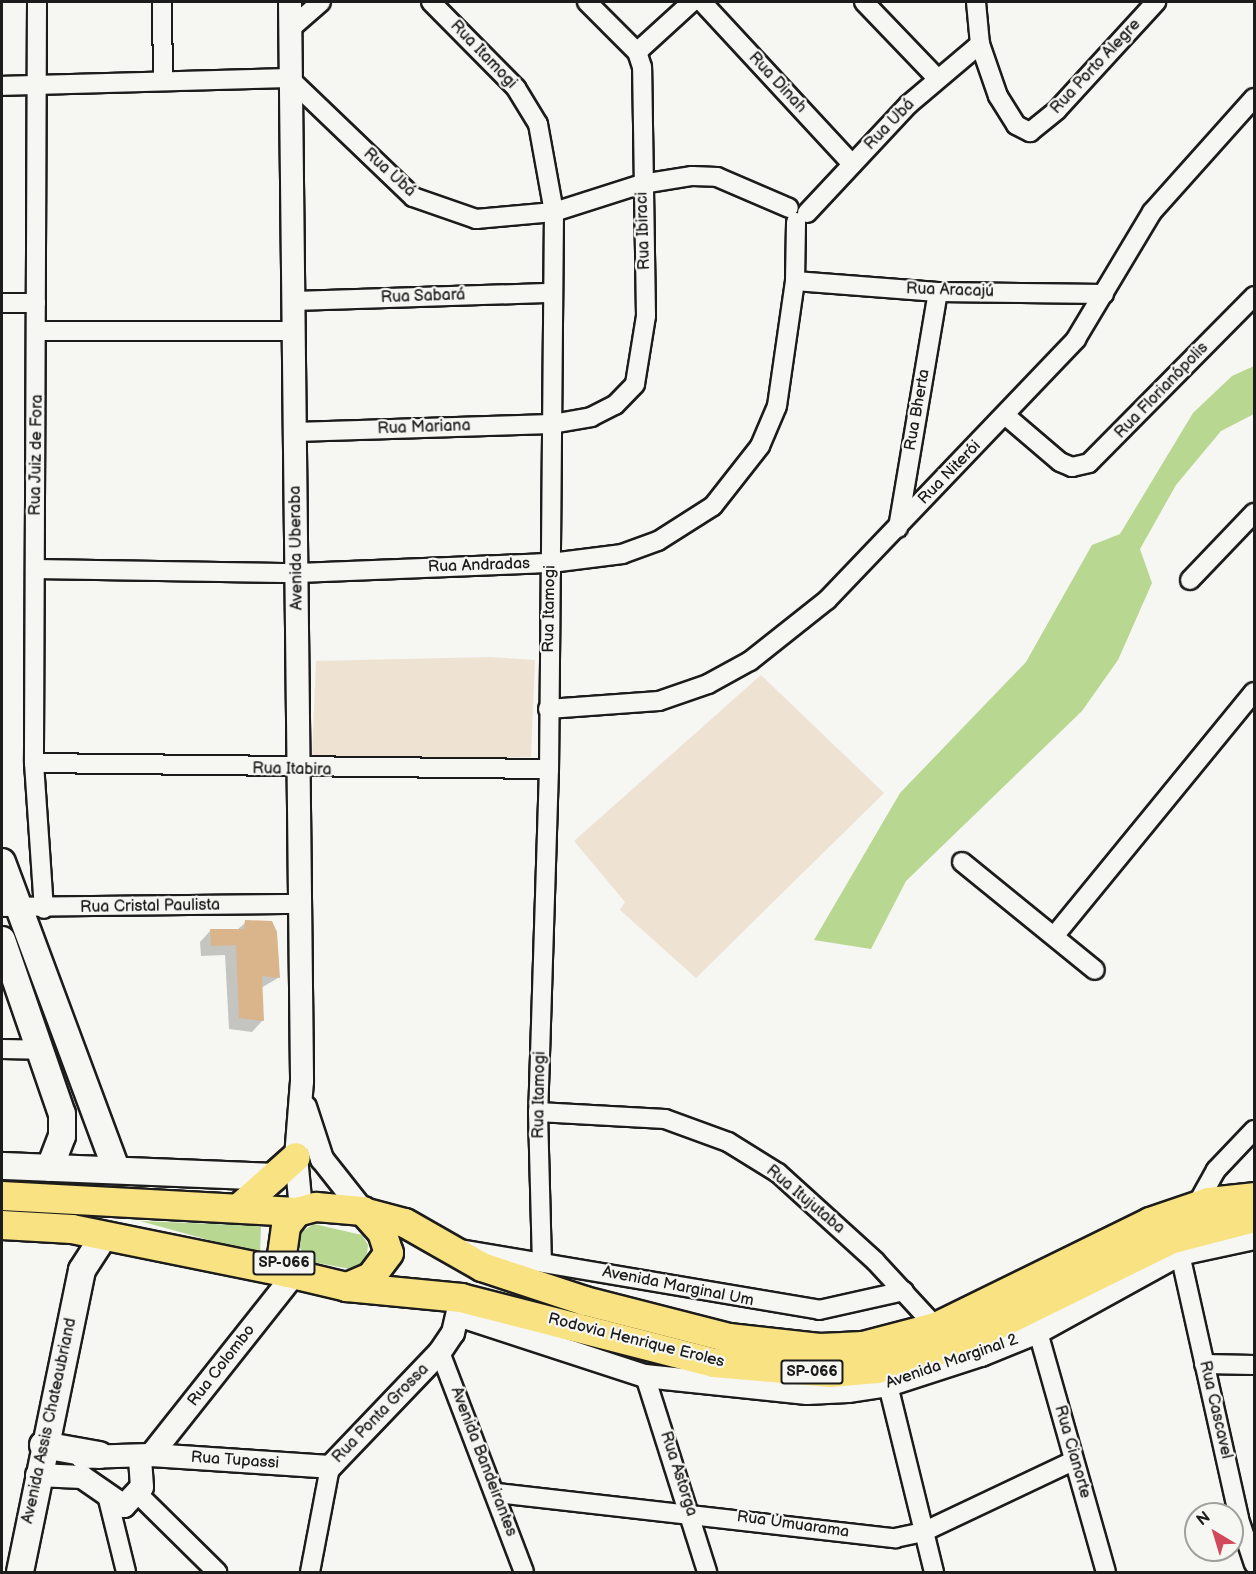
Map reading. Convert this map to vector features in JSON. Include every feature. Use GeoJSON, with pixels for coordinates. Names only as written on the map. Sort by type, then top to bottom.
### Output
{"type":"FeatureCollection","features":[{"type":"Feature","properties":{"kind":"main road"},"geometry":{"type":"LineString","coordinates":[[2,862],[22,908],[116,1168]]}},
{"type":"Feature","properties":{"kind":"main road"},"geometry":{"type":"LineString","coordinates":[[2,940],[62,1114],[62,1136],[50,1168]]}},
{"type":"Feature","properties":{"kind":"main road"},"geometry":{"type":"LineString","coordinates":[[239,1208],[296,1157]]}},
{"type":"Feature","properties":{"kind":"main road"},"geometry":{"type":"LineString","coordinates":[[2,1166],[116,1168],[275,1177]]}},
{"type":"Feature","properties":{"kind":"main road","name":"SP-066"},"geometry":{"type":"LineString","coordinates":[[2,1196],[299,1211],[365,1212]]}},
{"type":"Feature","properties":{"kind":"main road","name":"Rodovia Henrique Eroles"},"geometry":{"type":"LineString","coordinates":[[365,1212],[405,1223],[482,1267],[585,1302],[768,1345],[863,1346],[936,1327],[1196,1206],[1254,1197]]}},
{"type":"Feature","properties":{"kind":"main road","name":"SP-066"},"geometry":{"type":"LineString","coordinates":[[290,1275],[282,1242],[299,1211]]}},
{"type":"Feature","properties":{"kind":"main road"},"geometry":{"type":"LineString","coordinates":[[347,1287],[371,1277],[389,1253],[387,1240],[365,1212]]}},
{"type":"Feature","properties":{"kind":"main road","name":"Rodovia Henrique Eroles"},"geometry":{"type":"LineString","coordinates":[[347,1287],[459,1306],[714,1363],[831,1373],[877,1369],[982,1334],[1170,1240],[1254,1218]]}},
{"type":"Feature","properties":{"kind":"main road","name":"SP-066"},"geometry":{"type":"LineString","coordinates":[[2,1225],[72,1229],[347,1287]]}},
{"type":"Feature","properties":{"kind":"main road","name":"Avenida Assis Chateaubriand"},"geometry":{"type":"LineString","coordinates":[[72,1229],[82,1270]]}},
{"type":"Feature","properties":{"kind":"main road","name":"Avenida Assis Chateaubriand"},"geometry":{"type":"LineString","coordinates":[[20,1572],[40,1458],[82,1270],[104,1236]]}},
{"type":"Feature","properties":{"kind":"main road"},"geometry":{"type":"LineString","coordinates":[[40,1458],[94,1456]]}},
{"type":"Feature","properties":{"kind":"street","name":"Rua Juiz de Fora"},"geometry":{"type":"LineString","coordinates":[[22,908],[34,763],[39,330],[36,303],[39,84],[37,2]]}},
{"type":"Feature","properties":{"kind":"street"},"geometry":{"type":"LineString","coordinates":[[162,2],[163,80]]}},
{"type":"Feature","properties":{"kind":"street","name":"Avenida Uberaba"},"geometry":{"type":"LineString","coordinates":[[290,2],[289,78],[298,573],[296,770],[302,1095],[296,1157],[299,1211]]}},
{"type":"Feature","properties":{"kind":"street"},"geometry":{"type":"LineString","coordinates":[[291,29],[321,2]]}},
{"type":"Feature","properties":{"kind":"street","name":"Rua Itamogi"},"geometry":{"type":"LineString","coordinates":[[431,2],[516,88],[538,124],[554,212],[549,769],[538,1112],[542,1260]]}},
{"type":"Feature","properties":{"kind":"street"},"geometry":{"type":"LineString","coordinates":[[587,2],[637,52],[692,2]]}},
{"type":"Feature","properties":{"kind":"street","name":"Rua Dinah"},"geometry":{"type":"LineString","coordinates":[[702,2],[852,164]]}},
{"type":"Feature","properties":{"kind":"street"},"geometry":{"type":"LineString","coordinates":[[864,2],[937,78]]}},
{"type":"Feature","properties":{"kind":"street"},"geometry":{"type":"LineString","coordinates":[[976,2],[980,44]]}},
{"type":"Feature","properties":{"kind":"street","name":"Rua Porto Alegre"},"geometry":{"type":"LineString","coordinates":[[980,44],[1008,116],[1025,130],[1035,131],[1156,2]]}},
{"type":"Feature","properties":{"kind":"street","name":"Rua Ubá"},"geometry":{"type":"LineString","coordinates":[[289,78],[413,197],[476,219],[554,212],[642,184],[717,177],[798,214],[852,164],[937,78],[980,44]]}},
{"type":"Feature","properties":{"kind":"street","name":"Rua Ibiraci"},"geometry":{"type":"LineString","coordinates":[[552,424],[591,417],[615,405],[635,384],[646,316],[642,184],[642,67],[637,52]]}},
{"type":"Feature","properties":{"kind":"street"},"geometry":{"type":"LineString","coordinates":[[2,86],[289,78]]}},
{"type":"Feature","properties":{"kind":"street","name":"Rua Niterói"},"geometry":{"type":"LineString","coordinates":[[548,709],[658,701],[708,684],[789,632],[898,528],[1076,339],[1152,212],[1254,98]]}},
{"type":"Feature","properties":{"kind":"street","name":"Rua Andradas"},"geometry":{"type":"LineString","coordinates":[[35,569],[298,573],[551,563],[621,554],[658,541],[693,522],[741,476],[777,406],[795,281],[798,214]]}},
{"type":"Feature","properties":{"kind":"street","name":"Rua Aracajú"},"geometry":{"type":"LineString","coordinates":[[795,281],[938,292],[1104,294]]}},
{"type":"Feature","properties":{"kind":"street","name":"Rua Bherta"},"geometry":{"type":"LineString","coordinates":[[898,528],[938,292]]}},
{"type":"Feature","properties":{"kind":"street","name":"Rua Sabará"},"geometry":{"type":"LineString","coordinates":[[294,301],[553,293]]}},
{"type":"Feature","properties":{"kind":"street","name":"Rua Florianópolis"},"geometry":{"type":"LineString","coordinates":[[1005,415],[1060,462],[1080,467],[1098,456],[1254,296]]}},
{"type":"Feature","properties":{"kind":"street"},"geometry":{"type":"LineString","coordinates":[[2,303],[36,303]]}},
{"type":"Feature","properties":{"kind":"street"},"geometry":{"type":"LineString","coordinates":[[39,330],[294,332]]}},
{"type":"Feature","properties":{"kind":"street","name":"Rua Mariana"},"geometry":{"type":"LineString","coordinates":[[295,432],[552,424]]}},
{"type":"Feature","properties":{"kind":"street"},"geometry":{"type":"LineString","coordinates":[[1190,580],[1254,513]]}},
{"type":"Feature","properties":{"kind":"street"},"geometry":{"type":"LineString","coordinates":[[1055,934],[1254,692]]}},
{"type":"Feature","properties":{"kind":"street","name":"Rua Itabira"},"geometry":{"type":"LineString","coordinates":[[34,763],[296,770],[549,769]]}},
{"type":"Feature","properties":{"kind":"street"},"geometry":{"type":"LineString","coordinates":[[962,862],[1055,934],[1095,969]]}},
{"type":"Feature","properties":{"kind":"street","name":"Rua Cristal Paulista"},"geometry":{"type":"LineString","coordinates":[[22,908],[299,904]]}},
{"type":"Feature","properties":{"kind":"street"},"geometry":{"type":"LineString","coordinates":[[2,1049],[41,1050]]}},
{"type":"Feature","properties":{"kind":"street","name":"Avenida Uberaba"},"geometry":{"type":"LineString","coordinates":[[302,1095],[322,1159],[365,1212]]}},
{"type":"Feature","properties":{"kind":"street","name":"Rua Itujutaba"},"geometry":{"type":"LineString","coordinates":[[538,1112],[665,1119],[728,1142],[777,1173],[904,1291],[936,1327]]}},
{"type":"Feature","properties":{"kind":"street"},"geometry":{"type":"LineString","coordinates":[[1196,1206],[1216,1170],[1254,1130]]}},
{"type":"Feature","properties":{"kind":"street","name":"Avenida Marginal 2"},"geometry":{"type":"LineString","coordinates":[[459,1306],[645,1376],[807,1393],[888,1385],[1038,1332],[1180,1254],[1254,1238]]}},
{"type":"Feature","properties":{"kind":"street","name":"Avenida Marginal Um"},"geometry":{"type":"LineString","coordinates":[[451,1248],[542,1260],[652,1284],[819,1310],[904,1291]]}},
{"type":"Feature","properties":{"kind":"street","name":"Rua Cascavel"},"geometry":{"type":"LineString","coordinates":[[1180,1254],[1204,1364],[1254,1564]]}},
{"type":"Feature","properties":{"kind":"street","name":"Rua Colombo"},"geometry":{"type":"LineString","coordinates":[[146,1455],[290,1275]]}},
{"type":"Feature","properties":{"kind":"street","name":"Rua Ponta Grossa"},"geometry":{"type":"LineString","coordinates":[[310,1572],[330,1467],[440,1352],[459,1306]]}},
{"type":"Feature","properties":{"kind":"street","name":"Rua Cianorte"},"geometry":{"type":"LineString","coordinates":[[1038,1332],[1106,1572]]}},
{"type":"Feature","properties":{"kind":"street","name":"Avenida Bandeirantes"},"geometry":{"type":"LineString","coordinates":[[440,1352],[497,1493],[524,1572]]}},
{"type":"Feature","properties":{"kind":"street"},"geometry":{"type":"LineString","coordinates":[[1204,1364],[1254,1365]]}},
{"type":"Feature","properties":{"kind":"street","name":"Rua Astorga"},"geometry":{"type":"LineString","coordinates":[[645,1376],[691,1511],[707,1572]]}},
{"type":"Feature","properties":{"kind":"street"},"geometry":{"type":"LineString","coordinates":[[888,1385],[934,1572]]}},
{"type":"Feature","properties":{"kind":"street"},"geometry":{"type":"LineString","coordinates":[[40,1458],[87,1479],[108,1499],[123,1506],[139,1495],[146,1455]]}},
{"type":"Feature","properties":{"kind":"street","name":"Rua Tupassi"},"geometry":{"type":"LineString","coordinates":[[94,1456],[146,1455],[330,1467]]}},
{"type":"Feature","properties":{"kind":"street"},"geometry":{"type":"LineString","coordinates":[[87,1479],[94,1456]]}},
{"type":"Feature","properties":{"kind":"street","name":"Rua Umuarama"},"geometry":{"type":"LineString","coordinates":[[497,1493],[691,1511],[876,1537],[923,1532],[1073,1461]]}},
{"type":"Feature","properties":{"kind":"street"},"geometry":{"type":"LineString","coordinates":[[139,1495],[217,1572]]}},
{"type":"Feature","properties":{"kind":"street"},"geometry":{"type":"LineString","coordinates":[[108,1499],[126,1572]]}},
{"type":"Feature","properties":{"kind":"shaded area"},"geometry":{"type":"Polygon","coordinates":[[[489,657],[535,660],[531,757],[312,761],[316,661],[489,657]]]}},
{"type":"Feature","properties":{"kind":"shaded area"},"geometry":{"type":"Polygon","coordinates":[[[761,675],[884,793],[696,978],[620,910],[625,902],[574,841],[761,675]]]}},
{"type":"Feature","properties":{"kind":"green space"},"geometry":{"type":"Polygon","coordinates":[[[1254,366],[1254,414],[1221,431],[1176,485],[1140,549],[1152,583],[1118,660],[1082,711],[906,881],[871,949],[814,940],[900,793],[1026,662],[1092,545],[1120,534],[1193,413],[1232,376],[1254,366]]]}},
{"type":"Feature","properties":{"kind":"green space"},"geometry":{"type":"Polygon","coordinates":[[[140,1221],[261,1226],[260,1254],[140,1221]]]}},
{"type":"Feature","properties":{"kind":"green space"},"geometry":{"type":"Polygon","coordinates":[[[314,1224],[362,1235],[368,1245],[366,1264],[356,1270],[307,1261],[294,1237],[314,1224]]]}},
{"type":"Feature","properties":{"kind":"building"},"geometry":{"type":"Polygon","coordinates":[[[245,920],[272,921],[277,932],[280,978],[262,976],[264,1021],[239,1018],[236,945],[211,946],[210,929],[244,929],[245,920]]]}}]}
